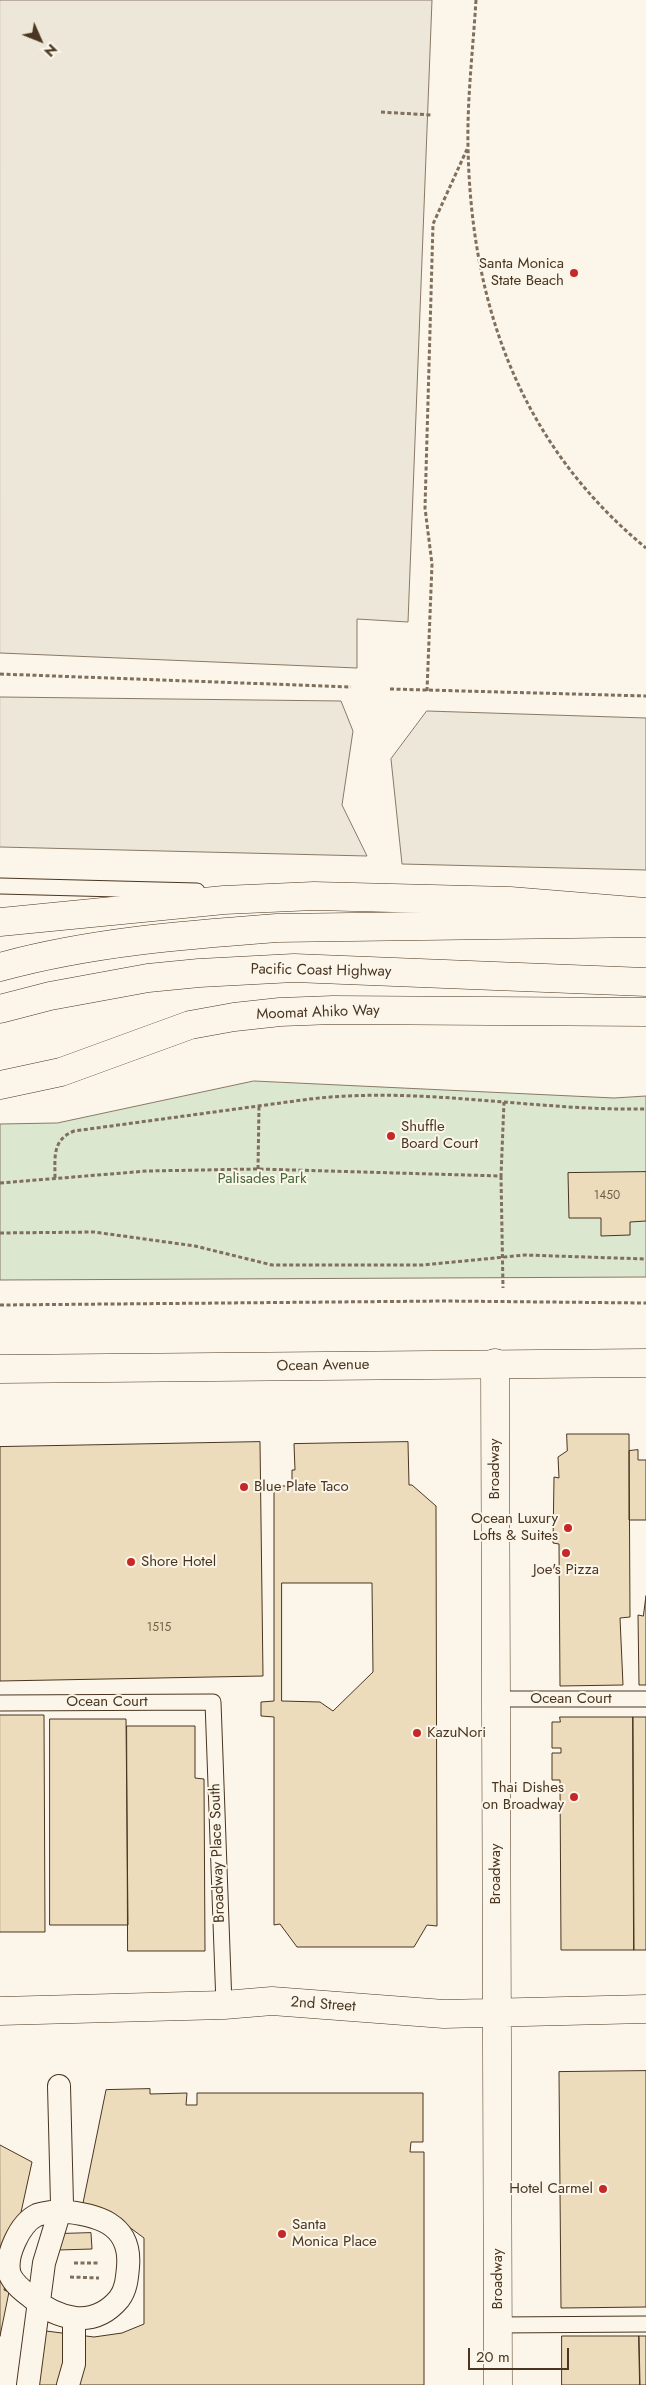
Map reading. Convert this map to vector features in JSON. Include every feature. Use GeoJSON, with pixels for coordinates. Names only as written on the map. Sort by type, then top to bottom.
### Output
{"type":"FeatureCollection","features":[{"type":"Feature","properties":{"kind":"main road"},"geometry":{"type":"LineString","coordinates":[[0,922],[214,901],[314,896],[510,901],[646,912]]}},
{"type":"Feature","properties":{"kind":"main road"},"geometry":{"type":"LineString","coordinates":[[0,968],[86,948],[131,941],[278,928],[646,923]]}},
{"type":"Feature","properties":{"kind":"main road","name":"Pacific Coast Highway"},"geometry":{"type":"LineString","coordinates":[[0,1009],[50,996],[148,978],[294,968],[646,982]]}},
{"type":"Feature","properties":{"kind":"main road","name":"Moomat Ahiko Way"},"geometry":{"type":"LineString","coordinates":[[0,1086],[61,1072],[190,1025],[234,1017],[280,1012],[333,1010],[646,1012]]}},
{"type":"Feature","properties":{"kind":"main road","name":"Ocean Avenue"},"geometry":{"type":"LineString","coordinates":[[0,1369],[646,1363]]}},
{"type":"Feature","properties":{"kind":"main road","name":"Broadway"},"geometry":{"type":"LineString","coordinates":[[494,1364],[498,2385]]}},
{"type":"Feature","properties":{"kind":"main road","name":"2nd Street"},"geometry":{"type":"LineString","coordinates":[[0,2011],[224,2005],[272,2001],[444,2014],[646,2009]]}},
{"type":"Feature","properties":{"kind":"street"},"geometry":{"type":"LineString","coordinates":[[28,2385],[44,2270],[62,2204],[59,2086]]}},
{"type":"Feature","properties":{"kind":"street"},"geometry":{"type":"LineString","coordinates":[[59,2211],[87,2213],[107,2222],[126,2239],[128,2271],[124,2292],[116,2303],[99,2314],[74,2318],[55,2314],[37,2303],[20,2289],[10,2275],[9,2255],[19,2233],[36,2216],[59,2211]]}},
{"type":"Feature","properties":{"kind":"street"},"geometry":{"type":"LineString","coordinates":[[68,2385],[74,2364],[74,2318]]}},
{"type":"Feature","properties":{"kind":"lane"},"geometry":{"type":"LineString","coordinates":[[0,886],[314,896]]}},
{"type":"Feature","properties":{"kind":"lane","name":"Ocean Court"},"geometry":{"type":"LineString","coordinates":[[496,1699],[646,1700]]}},
{"type":"Feature","properties":{"kind":"lane","name":"Ocean Court"},"geometry":{"type":"LineString","coordinates":[[0,1703],[213,1702]]}},
{"type":"Feature","properties":{"kind":"lane","name":"Broadway Place South"},"geometry":{"type":"LineString","coordinates":[[213,1702],[224,2005]]}},
{"type":"Feature","properties":{"kind":"lane"},"geometry":{"type":"LineString","coordinates":[[498,2325],[646,2324]]}},
{"type":"Feature","properties":{"kind":"path"},"geometry":{"type":"LineString","coordinates":[[476,0],[468,146],[473,232],[486,298],[503,351],[526,400],[555,450],[591,496],[646,548]]}},
{"type":"Feature","properties":{"kind":"path"},"geometry":{"type":"LineString","coordinates":[[381,112],[431,115]]}},
{"type":"Feature","properties":{"kind":"path"},"geometry":{"type":"LineString","coordinates":[[427,691],[432,564],[425,508],[433,224],[468,146]]}},
{"type":"Feature","properties":{"kind":"path"},"geometry":{"type":"LineString","coordinates":[[0,674],[351,687]]}},
{"type":"Feature","properties":{"kind":"path"},"geometry":{"type":"LineString","coordinates":[[390,689],[646,696]]}},
{"type":"Feature","properties":{"kind":"path"},"geometry":{"type":"LineString","coordinates":[[55,1178],[56,1147],[66,1135],[74,1132],[340,1096],[646,1109]]}},
{"type":"Feature","properties":{"kind":"path"},"geometry":{"type":"LineString","coordinates":[[504,1102],[501,1176],[504,1288]]}},
{"type":"Feature","properties":{"kind":"path"},"geometry":{"type":"LineString","coordinates":[[258,1169],[259,1106]]}},
{"type":"Feature","properties":{"kind":"path"},"geometry":{"type":"LineString","coordinates":[[0,1183],[147,1171],[258,1169],[501,1176]]}},
{"type":"Feature","properties":{"kind":"path"},"geometry":{"type":"LineString","coordinates":[[0,1233],[94,1232],[195,1246],[272,1265],[423,1265],[525,1255],[646,1259]]}},
{"type":"Feature","properties":{"kind":"path"},"geometry":{"type":"LineString","coordinates":[[0,1306],[444,1302],[646,1303]]}},
{"type":"Feature","properties":{"kind":"path"},"geometry":{"type":"LineString","coordinates":[[44,2270],[128,2271]]}},
{"type":"Feature","properties":{"kind":"path"},"geometry":{"type":"LineString","coordinates":[[44,2270],[128,2271]]}},
{"type":"Feature","properties":{"kind":"green space","name":"Palisades Park"},"geometry":{"type":"Polygon","coordinates":[[[254,1081],[614,1098],[646,1096],[646,1277],[0,1280],[0,1124],[57,1123],[254,1081]]]}},
{"type":"Feature","properties":{"kind":"shaded area"},"geometry":{"type":"Polygon","coordinates":[[[0,0],[432,0],[408,622],[357,619],[357,668],[0,653],[0,0]]]}},
{"type":"Feature","properties":{"kind":"shaded area"},"geometry":{"type":"Polygon","coordinates":[[[0,697],[341,701],[353,731],[342,805],[367,856],[0,847],[0,697]]]}},
{"type":"Feature","properties":{"kind":"shaded area"},"geometry":{"type":"Polygon","coordinates":[[[427,711],[646,718],[646,870],[402,864],[391,759],[427,711]]]}},
{"type":"Feature","properties":{"kind":"building"},"geometry":{"type":"Polygon","coordinates":[[[646,1172],[646,1221],[630,1222],[630,1235],[601,1236],[601,1218],[569,1218],[568,1173],[646,1172]]]}},
{"type":"Feature","properties":{"kind":"building"},"geometry":{"type":"Polygon","coordinates":[[[567,1434],[629,1434],[630,1617],[620,1618],[623,1685],[560,1686],[559,1544],[553,1543],[554,1477],[559,1478],[558,1457],[567,1451],[567,1434]]]}},
{"type":"Feature","properties":{"kind":"building","name":"Shore Hotel"},"geometry":{"type":"Polygon","coordinates":[[[260,1442],[263,1676],[0,1681],[0,1447],[260,1442]]]}},
{"type":"Feature","properties":{"kind":"building"},"geometry":{"type":"Polygon","coordinates":[[[408,1442],[409,1485],[412,1485],[436,1506],[437,1926],[427,1925],[414,1947],[297,1947],[280,1924],[274,1925],[274,1717],[261,1716],[261,1702],[274,1701],[274,1486],[292,1486],[292,1470],[295,1470],[294,1444],[408,1442]],[[282,1583],[282,1701],[320,1702],[333,1711],[373,1672],[372,1583],[282,1583]]]}},
{"type":"Feature","properties":{"kind":"building"},"geometry":{"type":"Polygon","coordinates":[[[638,1450],[638,1460],[646,1460],[646,1520],[629,1520],[629,1451],[638,1450]]]}},
{"type":"Feature","properties":{"kind":"building"},"geometry":{"type":"Polygon","coordinates":[[[646,1596],[646,1685],[639,1685],[638,1615],[643,1616],[646,1596]]]}},
{"type":"Feature","properties":{"kind":"building"},"geometry":{"type":"Polygon","coordinates":[[[0,1715],[44,1715],[45,1932],[0,1932],[0,1715]]]}},
{"type":"Feature","properties":{"kind":"building"},"geometry":{"type":"Polygon","coordinates":[[[560,1717],[633,1717],[634,1950],[561,1950],[560,1780],[552,1780],[552,1753],[561,1753],[561,1748],[552,1748],[552,1722],[560,1722],[560,1717]]]}},
{"type":"Feature","properties":{"kind":"building"},"geometry":{"type":"Polygon","coordinates":[[[633,1717],[646,1717],[646,1950],[634,1950],[633,1717]]]}},
{"type":"Feature","properties":{"kind":"building"},"geometry":{"type":"Polygon","coordinates":[[[50,1719],[126,1719],[128,1925],[50,1925],[50,1719]]]}},
{"type":"Feature","properties":{"kind":"building"},"geometry":{"type":"Polygon","coordinates":[[[127,1726],[195,1726],[195,1778],[204,1779],[205,1951],[128,1951],[127,1726]]]}},
{"type":"Feature","properties":{"kind":"building","name":"Hotel Carmel"},"geometry":{"type":"Polygon","coordinates":[[[646,2071],[646,2307],[561,2308],[559,2072],[646,2071]]]}},
{"type":"Feature","properties":{"kind":"building","name":"Santa Monica Place"},"geometry":{"type":"Polygon","coordinates":[[[150,2089],[150,2094],[187,2093],[186,2105],[197,2105],[197,2093],[423,2093],[423,2142],[411,2142],[410,2152],[424,2152],[424,2385],[37,2385],[46,2331],[94,2337],[122,2333],[144,2324],[144,2238],[125,2224],[82,2208],[106,2090],[150,2089]]]}},
{"type":"Feature","properties":{"kind":"building"},"geometry":{"type":"Polygon","coordinates":[[[0,2145],[32,2162],[4,2290],[9,2292],[0,2336],[0,2145]]]}},
{"type":"Feature","properties":{"kind":"building"},"geometry":{"type":"Polygon","coordinates":[[[91,2233],[92,2249],[58,2250],[58,2234],[91,2233]]]}},
{"type":"Feature","properties":{"kind":"building"},"geometry":{"type":"Polygon","coordinates":[[[562,2336],[639,2336],[640,2385],[562,2385],[562,2336]]]}},
{"type":"Feature","properties":{"kind":"building"},"geometry":{"type":"Polygon","coordinates":[[[639,2336],[646,2336],[646,2385],[640,2385],[639,2336]]]}},
{"type":"Feature","properties":{"kind":"place","name":"Santa Monica State Beach"},"geometry":{"type":"Point","coordinates":[574,273]}},
{"type":"Feature","properties":{"kind":"place","name":"Shuffle Board Court"},"geometry":{"type":"Point","coordinates":[391,1136]}},
{"type":"Feature","properties":{"kind":"place","name":"Blue Plate Taco"},"geometry":{"type":"Point","coordinates":[244,1487]}},
{"type":"Feature","properties":{"kind":"place","name":"Ocean Luxury Lofts & Suites"},"geometry":{"type":"Point","coordinates":[568,1528]}},
{"type":"Feature","properties":{"kind":"place","name":"Joe's Pizza"},"geometry":{"type":"Point","coordinates":[566,1553]}},
{"type":"Feature","properties":{"kind":"place","name":"Shore Hotel"},"geometry":{"type":"Point","coordinates":[131,1562]}},
{"type":"Feature","properties":{"kind":"place","name":"KazuNori"},"geometry":{"type":"Point","coordinates":[417,1733]}},
{"type":"Feature","properties":{"kind":"place","name":"Thai Dishes on Broadway"},"geometry":{"type":"Point","coordinates":[574,1797]}},
{"type":"Feature","properties":{"kind":"place","name":"Hotel Carmel"},"geometry":{"type":"Point","coordinates":[603,2189]}},
{"type":"Feature","properties":{"kind":"place","name":"Santa Monica Place"},"geometry":{"type":"Point","coordinates":[282,2234]}}]}
